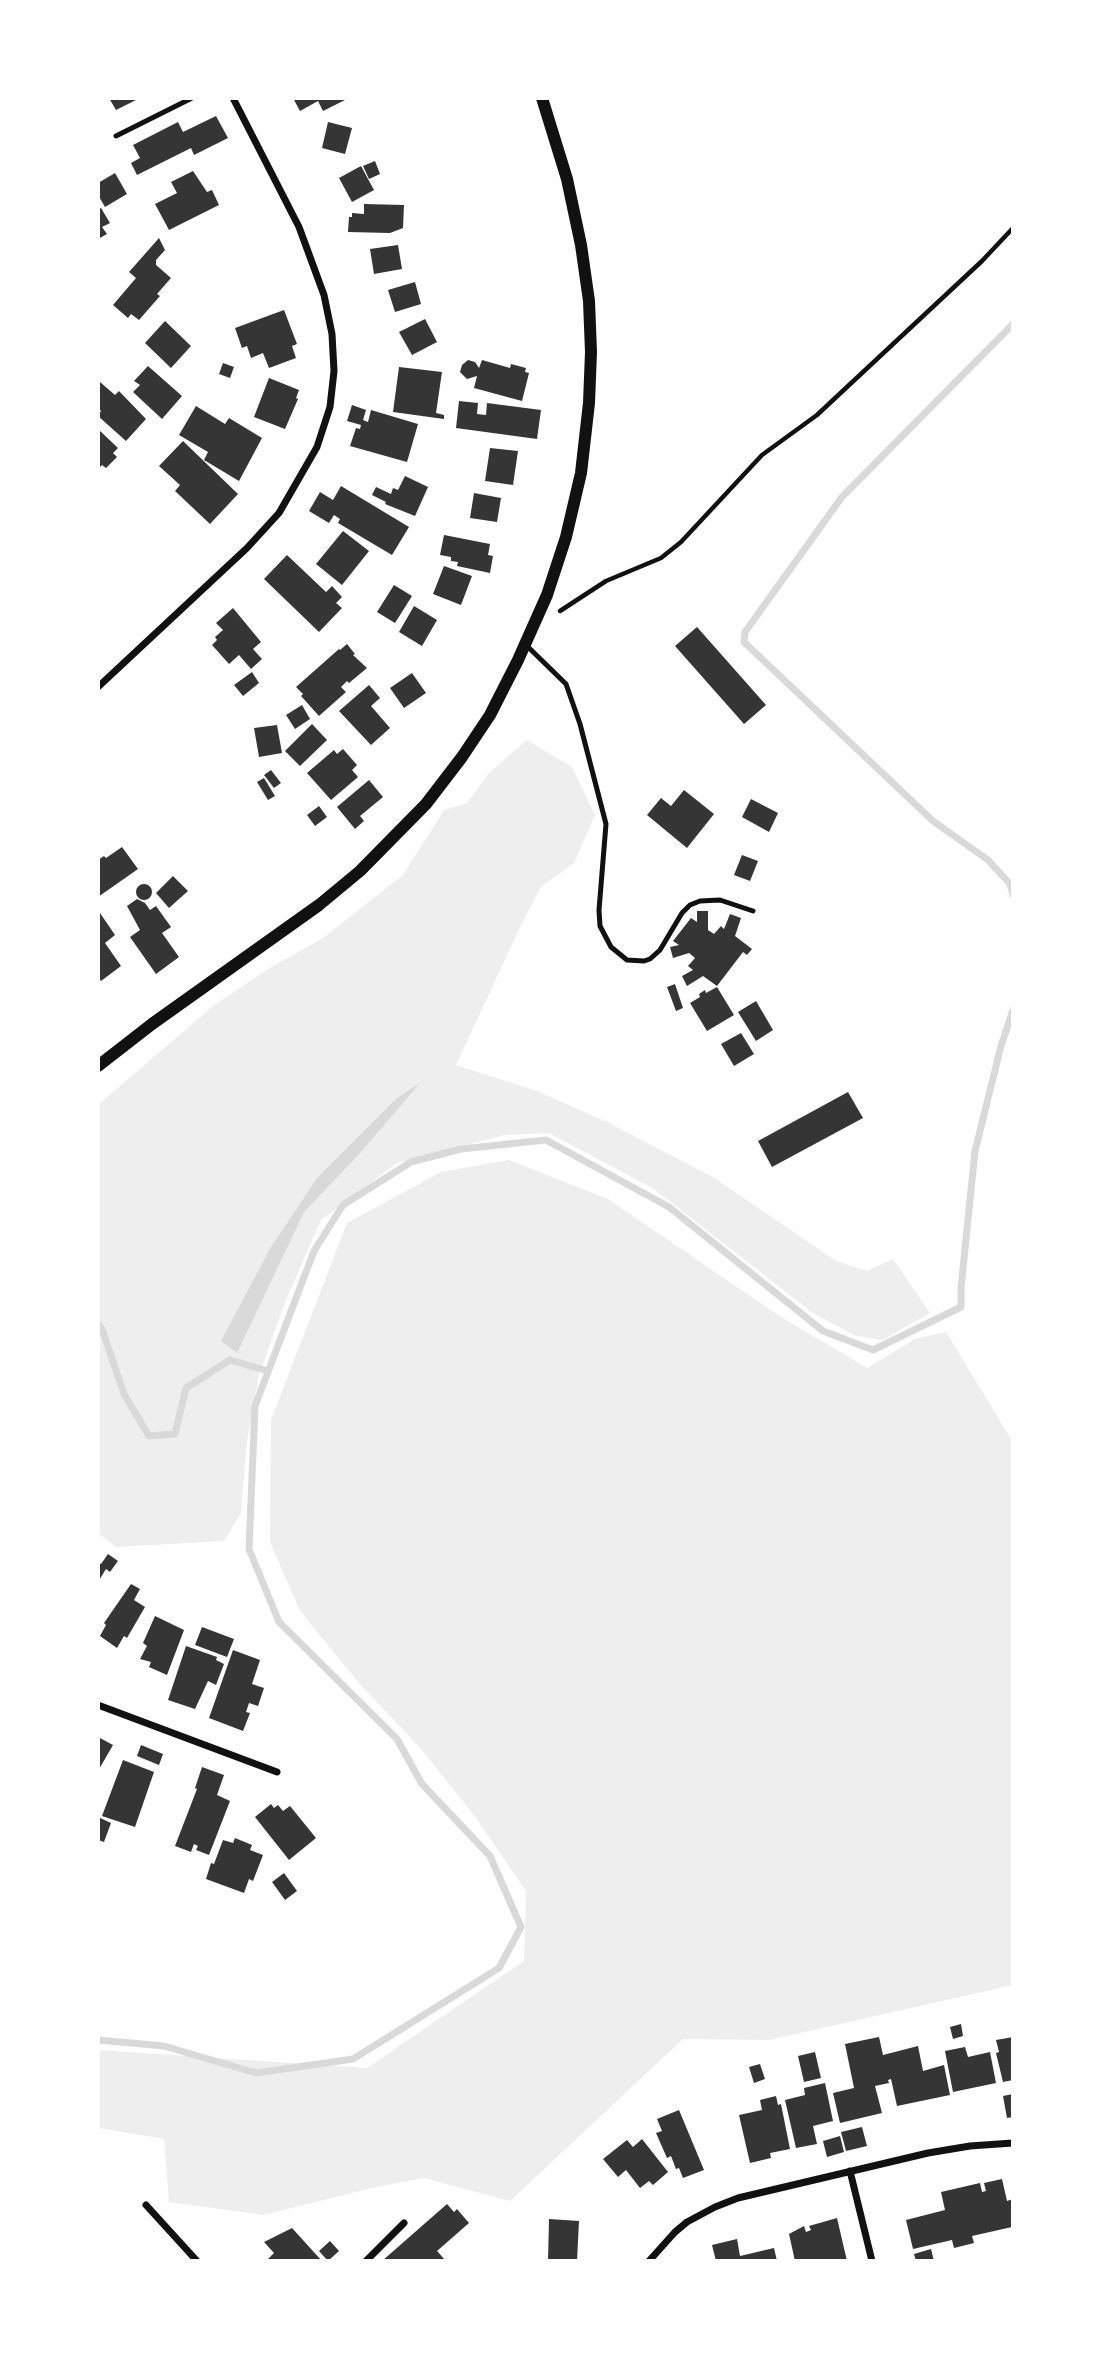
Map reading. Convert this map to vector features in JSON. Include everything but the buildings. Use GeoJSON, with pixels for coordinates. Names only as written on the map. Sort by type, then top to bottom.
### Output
{"type":"FeatureCollection","features":[{"type":"Feature","properties":{"kind":"street"},"geometry":{"type":"LineString","coordinates":[[98,687],[247,548],[279,513],[317,447],[330,407],[334,371],[332,334],[324,295],[299,227],[233,98]]}},
{"type":"Feature","properties":{"kind":"street"},"geometry":{"type":"LineString","coordinates":[[98,1066],[152,1024],[319,905],[391,841],[426,804],[490,715],[533,628],[566,537],[581,473],[589,403],[591,352],[589,301],[581,245],[564,168],[542,98]]}},
{"type":"Feature","properties":{"kind":"street"},"geometry":{"type":"LineString","coordinates":[[98,1705],[277,1772]]}},
{"type":"Feature","properties":{"kind":"street"},"geometry":{"type":"LineString","coordinates":[[649,2261],[675,2232],[694,2218],[715,2207],[769,2189],[970,2146],[1013,2143]]}},
{"type":"Feature","properties":{"kind":"street"},"geometry":{"type":"LineString","coordinates":[[850,2171],[872,2261]]}},
{"type":"Feature","properties":{"kind":"street"},"geometry":{"type":"LineString","coordinates":[[146,2205],[197,2261]]}},
{"type":"Feature","properties":{"kind":"street"},"geometry":{"type":"LineString","coordinates":[[366,2261],[404,2223]]}},
{"type":"Feature","properties":{"kind":"lane"},"geometry":{"type":"LineString","coordinates":[[116,136],[192,98]]}},
{"type":"Feature","properties":{"kind":"lane"},"geometry":{"type":"LineString","coordinates":[[525,644],[566,684],[583,736],[607,824],[599,910],[600,926],[611,947],[626,960],[650,959],[660,950],[682,912],[700,901],[720,900],[753,911]]}},
{"type":"Feature","properties":{"kind":"path"},"geometry":{"type":"LineString","coordinates":[[533,628],[606,581],[661,558],[681,541],[762,455],[817,415],[982,261],[1013,228]]}},
{"type":"Feature","properties":{"kind":"shaded area"},"geometry":{"type":"Polygon","coordinates":[[[527,740],[572,767],[595,815],[574,863],[541,887],[456,1065],[537,1091],[607,1122],[713,1177],[836,1261],[867,1271],[893,1259],[930,1313],[882,1340],[856,1336],[813,1313],[654,1189],[549,1133],[505,1135],[397,1163],[321,1220],[285,1302],[259,1375],[247,1442],[241,1513],[224,1541],[116,1547],[98,1533],[98,1105],[213,1006],[268,969],[323,938],[403,875],[444,810],[467,803],[489,773],[527,740]]]}},
{"type":"Feature","properties":{"kind":"shaded area"},"geometry":{"type":"Polygon","coordinates":[[[420,1083],[361,1152],[304,1212],[237,1353],[221,1341],[271,1247],[317,1178],[396,1099],[420,1083]]]}},
{"type":"Feature","properties":{"kind":"shaded area"},"geometry":{"type":"Polygon","coordinates":[[[509,1160],[608,1199],[778,1315],[867,1368],[915,1339],[946,1332],[1013,1442],[1013,1985],[769,2040],[683,2039],[510,2201],[424,2178],[263,2215],[169,2202],[164,2139],[98,2128],[98,2050],[367,2068],[524,1961],[526,1891],[474,1815],[421,1749],[359,1683],[300,1611],[270,1542],[271,1420],[347,1223],[441,1172],[509,1160]]]}},
{"type":"Feature","properties":{"kind":"waterway"},"geometry":{"type":"LineString","coordinates":[[1013,324],[842,497],[745,632],[744,642],[933,821],[988,860],[1010,884],[1013,895]]}},
{"type":"Feature","properties":{"kind":"waterway"},"geometry":{"type":"LineString","coordinates":[[98,2040],[164,2046],[256,2073],[353,2059],[499,1968],[521,1927],[490,1856],[422,1784],[397,1739],[279,1622],[249,1549],[255,1406],[314,1251],[343,1205],[411,1162],[461,1149],[546,1140],[669,1207],[823,1331],[873,1350],[961,1307],[975,1151],[1001,1046],[1013,1010]]}},
{"type":"Feature","properties":{"kind":"waterway"},"geometry":{"type":"LineString","coordinates":[[98,1324],[124,1394],[149,1436],[175,1434],[186,1388],[230,1360],[268,1371]]}}]}
